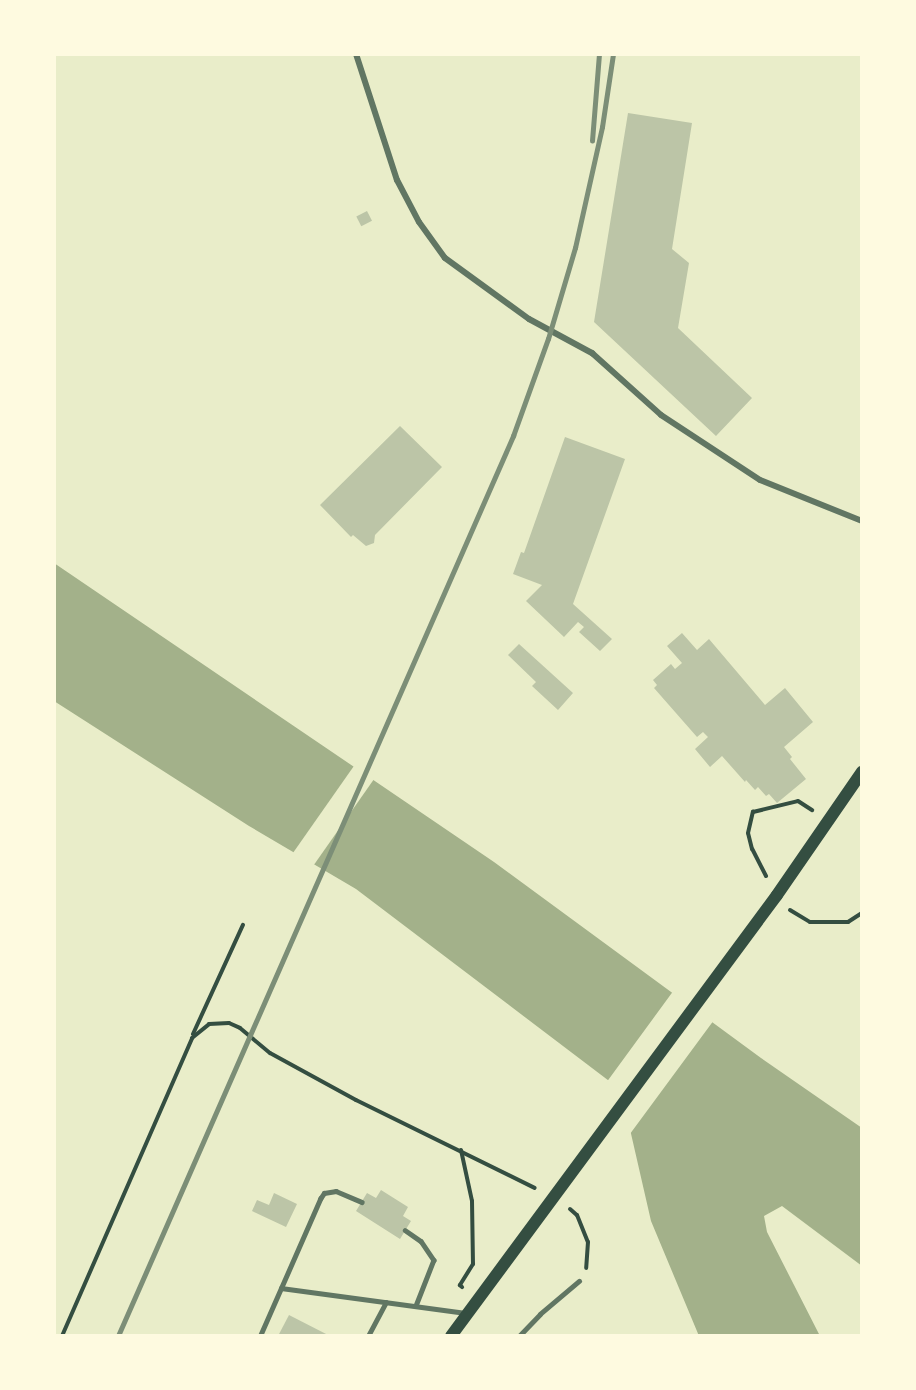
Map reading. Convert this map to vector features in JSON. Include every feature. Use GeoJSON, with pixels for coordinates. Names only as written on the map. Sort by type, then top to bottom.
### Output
{"type":"FeatureCollection","features":[{"type":"Feature","properties":{"kind":"main road"},"geometry":{"type":"LineString","coordinates":[[451,1336],[475,1300],[519,1246],[797,867],[862,772]]}},
{"type":"Feature","properties":{"kind":"street"},"geometry":{"type":"LineString","coordinates":[[356,54],[397,180],[419,222],[445,258],[529,319],[592,353],[661,415],[760,480],[862,521]]}},
{"type":"Feature","properties":{"kind":"lane"},"geometry":{"type":"LineString","coordinates":[[260,1336],[324,1193],[343,1192],[362,1202]]}},
{"type":"Feature","properties":{"kind":"lane"},"geometry":{"type":"LineString","coordinates":[[405,1230],[421,1241],[434,1260],[416,1306]]}},
{"type":"Feature","properties":{"kind":"lane"},"geometry":{"type":"LineString","coordinates":[[519,1336],[540,1314],[579,1281]]}},
{"type":"Feature","properties":{"kind":"lane"},"geometry":{"type":"LineString","coordinates":[[281,1288],[467,1313]]}},
{"type":"Feature","properties":{"kind":"lane"},"geometry":{"type":"LineString","coordinates":[[368,1336],[386,1302]]}},
{"type":"Feature","properties":{"kind":"path"},"geometry":{"type":"LineString","coordinates":[[771,886],[748,833],[753,812],[798,801],[830,821]]}},
{"type":"Feature","properties":{"kind":"path"},"geometry":{"type":"LineString","coordinates":[[783,906],[810,922],[848,922],[862,913]]}},
{"type":"Feature","properties":{"kind":"path"},"geometry":{"type":"LineString","coordinates":[[62,1336],[243,925]]}},
{"type":"Feature","properties":{"kind":"path"},"geometry":{"type":"LineString","coordinates":[[192,1038],[209,1024],[229,1023],[240,1028],[270,1053],[356,1100],[461,1150],[472,1201],[473,1264],[460,1285],[475,1300]]}},
{"type":"Feature","properties":{"kind":"shaded area"},"geometry":{"type":"Polygon","coordinates":[[[54,563],[494,862],[761,1058],[862,1128],[862,1266],[782,1206],[764,1216],[767,1232],[820,1336],[699,1336],[651,1221],[621,1090],[356,889],[249,826],[54,701],[54,563]]]}},
{"type":"Feature","properties":{"kind":"pier"},"geometry":{"type":"Polygon","coordinates":[[[356,763],[376,777],[311,869],[291,856],[356,763]]]}},
{"type":"Feature","properties":{"kind":"pier"},"geometry":{"type":"Polygon","coordinates":[[[674,990],[714,1020],[627,1138],[618,1092],[606,1083],[674,990]]]}},
{"type":"Feature","properties":{"kind":"building"},"geometry":{"type":"Polygon","coordinates":[[[628,113],[692,123],[672,249],[689,263],[678,328],[752,398],[716,436],[594,322],[628,113]]]}},
{"type":"Feature","properties":{"kind":"building"},"geometry":{"type":"Polygon","coordinates":[[[367,211],[372,221],[361,226],[356,216],[367,211]]]}},
{"type":"Feature","properties":{"kind":"building"},"geometry":{"type":"Polygon","coordinates":[[[400,426],[442,467],[375,535],[374,543],[366,546],[353,535],[351,537],[320,505],[400,426]]]}},
{"type":"Feature","properties":{"kind":"building"},"geometry":{"type":"Polygon","coordinates":[[[565,437],[625,459],[573,604],[612,639],[600,651],[579,632],[584,627],[578,622],[564,637],[526,601],[542,585],[513,574],[521,552],[524,553],[565,437]]]}},
{"type":"Feature","properties":{"kind":"building"},"geometry":{"type":"Polygon","coordinates":[[[682,633],[697,650],[709,639],[765,705],[785,688],[813,722],[784,747],[792,757],[790,759],[806,779],[777,803],[769,794],[766,796],[758,787],[755,790],[746,780],[745,782],[722,756],[710,767],[695,749],[708,737],[703,732],[697,737],[654,688],[657,685],[653,680],[671,664],[675,669],[682,663],[667,646],[682,633]]]}},
{"type":"Feature","properties":{"kind":"building"},"geometry":{"type":"Polygon","coordinates":[[[519,644],[573,693],[558,710],[532,686],[536,682],[508,655],[519,644]]]}},
{"type":"Feature","properties":{"kind":"building"},"geometry":{"type":"Polygon","coordinates":[[[381,1190],[408,1207],[403,1216],[411,1221],[400,1239],[356,1211],[367,1193],[376,1198],[381,1190]]]}},
{"type":"Feature","properties":{"kind":"building"},"geometry":{"type":"Polygon","coordinates":[[[274,1193],[297,1204],[286,1227],[252,1211],[257,1200],[269,1205],[274,1193]]]}},
{"type":"Feature","properties":{"kind":"building"},"geometry":{"type":"Polygon","coordinates":[[[289,1315],[330,1336],[278,1336],[289,1315]]]}},
{"type":"Feature","properties":{"kind":"railway"},"geometry":{"type":"LineString","coordinates":[[592,141],[599,54]]}},
{"type":"Feature","properties":{"kind":"railway"},"geometry":{"type":"LineString","coordinates":[[118,1336],[513,436],[548,339],[575,248],[602,127],[613,54]]}}]}
